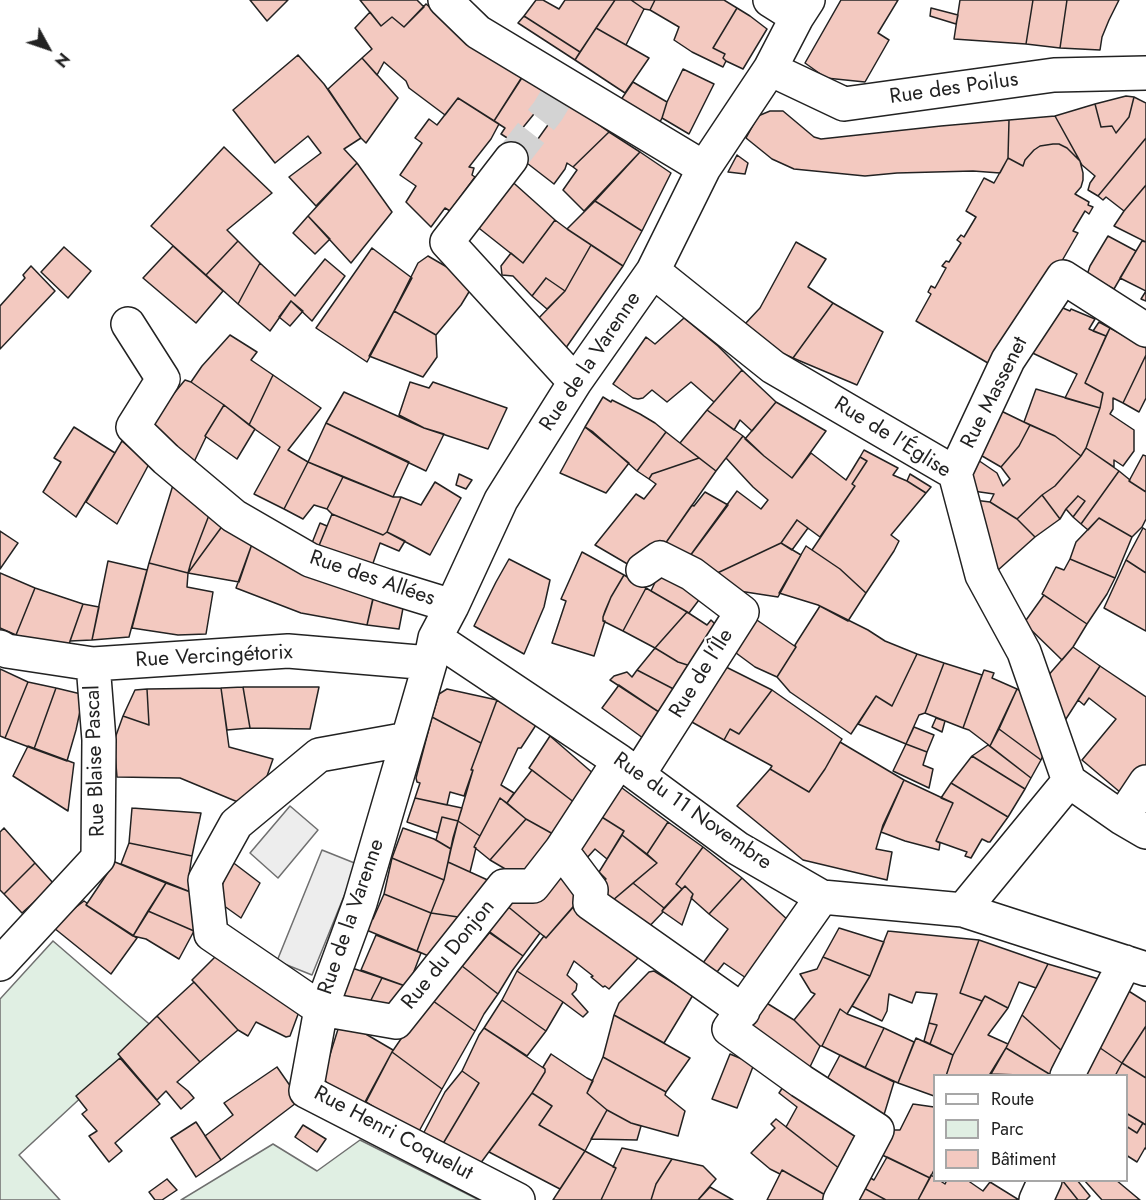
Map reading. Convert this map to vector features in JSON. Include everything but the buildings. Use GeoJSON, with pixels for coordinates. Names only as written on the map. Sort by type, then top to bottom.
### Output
{"type":"FeatureCollection","features":[{"type":"Feature","properties":{"kind":"street"},"geometry":{"type":"LineString","coordinates":[[445,0],[478,32],[704,168]]}},
{"type":"Feature","properties":{"kind":"street"},"geometry":{"type":"LineString","coordinates":[[770,0],[803,8]]}},
{"type":"Feature","properties":{"kind":"street","name":"Rue de la Varenne"},"geometry":{"type":"LineString","coordinates":[[408,739],[319,755],[236,824],[205,880],[211,934],[321,1009],[360,903],[408,739],[433,651],[501,500],[575,382],[653,271],[704,168],[770,69],[803,8]]}},
{"type":"Feature","properties":{"kind":"street","name":"Rue des Poilus"},"geometry":{"type":"LineString","coordinates":[[770,69],[844,104],[1053,75],[1146,73]]}},
{"type":"Feature","properties":{"kind":"street"},"geometry":{"type":"LineString","coordinates":[[511,159],[447,242],[575,382]]}},
{"type":"Feature","properties":{"kind":"street","name":"Rue de l'Église"},"geometry":{"type":"LineString","coordinates":[[653,271],[773,367],[955,473],[982,575],[1024,652],[1069,781]]}},
{"type":"Feature","properties":{"kind":"street","name":"Rue Massenet"},"geometry":{"type":"LineString","coordinates":[[955,473],[1008,360],[1063,277],[1146,330]]}},
{"type":"Feature","properties":{"kind":"street","name":"Rue des Allées"},"geometry":{"type":"LineString","coordinates":[[129,324],[163,379],[133,427],[166,459],[234,516],[310,560],[452,606]]}},
{"type":"Feature","properties":{"kind":"street","name":"Rue de l'Île"},"geometry":{"type":"LineString","coordinates":[[628,768],[742,612],[693,574],[660,558],[643,570]]}},
{"type":"Feature","properties":{"kind":"street","name":"Rue Vercingétorix"},"geometry":{"type":"LineString","coordinates":[[0,647],[7,651],[93,664],[288,651],[433,651]]}},
{"type":"Feature","properties":{"kind":"street","name":"Rue du 11 Novembre"},"geometry":{"type":"LineString","coordinates":[[433,651],[628,768],[737,848],[822,897],[963,910],[1136,965]]}},
{"type":"Feature","properties":{"kind":"street","name":"Rue Blaise Pascal"},"geometry":{"type":"LineString","coordinates":[[0,964],[98,858],[99,740],[93,664]]}},
{"type":"Feature","properties":{"kind":"street","name":"Rue du Donjon"},"geometry":{"type":"LineString","coordinates":[[321,1009],[396,1022],[504,886],[533,886],[628,768]]}},
{"type":"Feature","properties":{"kind":"street"},"geometry":{"type":"LineString","coordinates":[[963,910],[1069,781],[1134,825],[1146,782]]}},
{"type":"Feature","properties":{"kind":"street"},"geometry":{"type":"LineString","coordinates":[[561,850],[591,890],[590,903],[743,1011]]}},
{"type":"Feature","properties":{"kind":"street"},"geometry":{"type":"LineString","coordinates":[[822,897],[729,1029],[877,1130],[840,1200]]}},
{"type":"Feature","properties":{"kind":"street"},"geometry":{"type":"LineString","coordinates":[[1068,1074],[1136,965]]}},
{"type":"Feature","properties":{"kind":"street","name":"Rue Henri Coquelut"},"geometry":{"type":"LineString","coordinates":[[321,1009],[306,1091],[518,1200]]}},
{"type":"Feature","properties":{"kind":"street"},"geometry":{"type":"LineString","coordinates":[[1036,1200],[1044,1182]]}},
{"type":"Feature","properties":{"kind":"green space"},"geometry":{"type":"Polygon","coordinates":[[[53,941],[155,1029],[19,1155],[60,1200],[0,1200],[0,999],[53,941]]]}},
{"type":"Feature","properties":{"kind":"green space"},"geometry":{"type":"Polygon","coordinates":[[[360,1140],[479,1200],[181,1200],[273,1144],[317,1171],[360,1140]]]}},
{"type":"Feature","properties":{"kind":"shaded area"},"geometry":{"type":"Polygon","coordinates":[[[290,806],[318,830],[278,878],[250,853],[290,806]]]}},
{"type":"Feature","properties":{"kind":"shaded area"},"geometry":{"type":"Polygon","coordinates":[[[322,850],[357,864],[312,975],[277,961],[322,850]]]}},
{"type":"Feature","properties":{"kind":"tunnel"},"geometry":{"type":"LineString","coordinates":[[511,159],[548,111],[564,84]]}}]}
